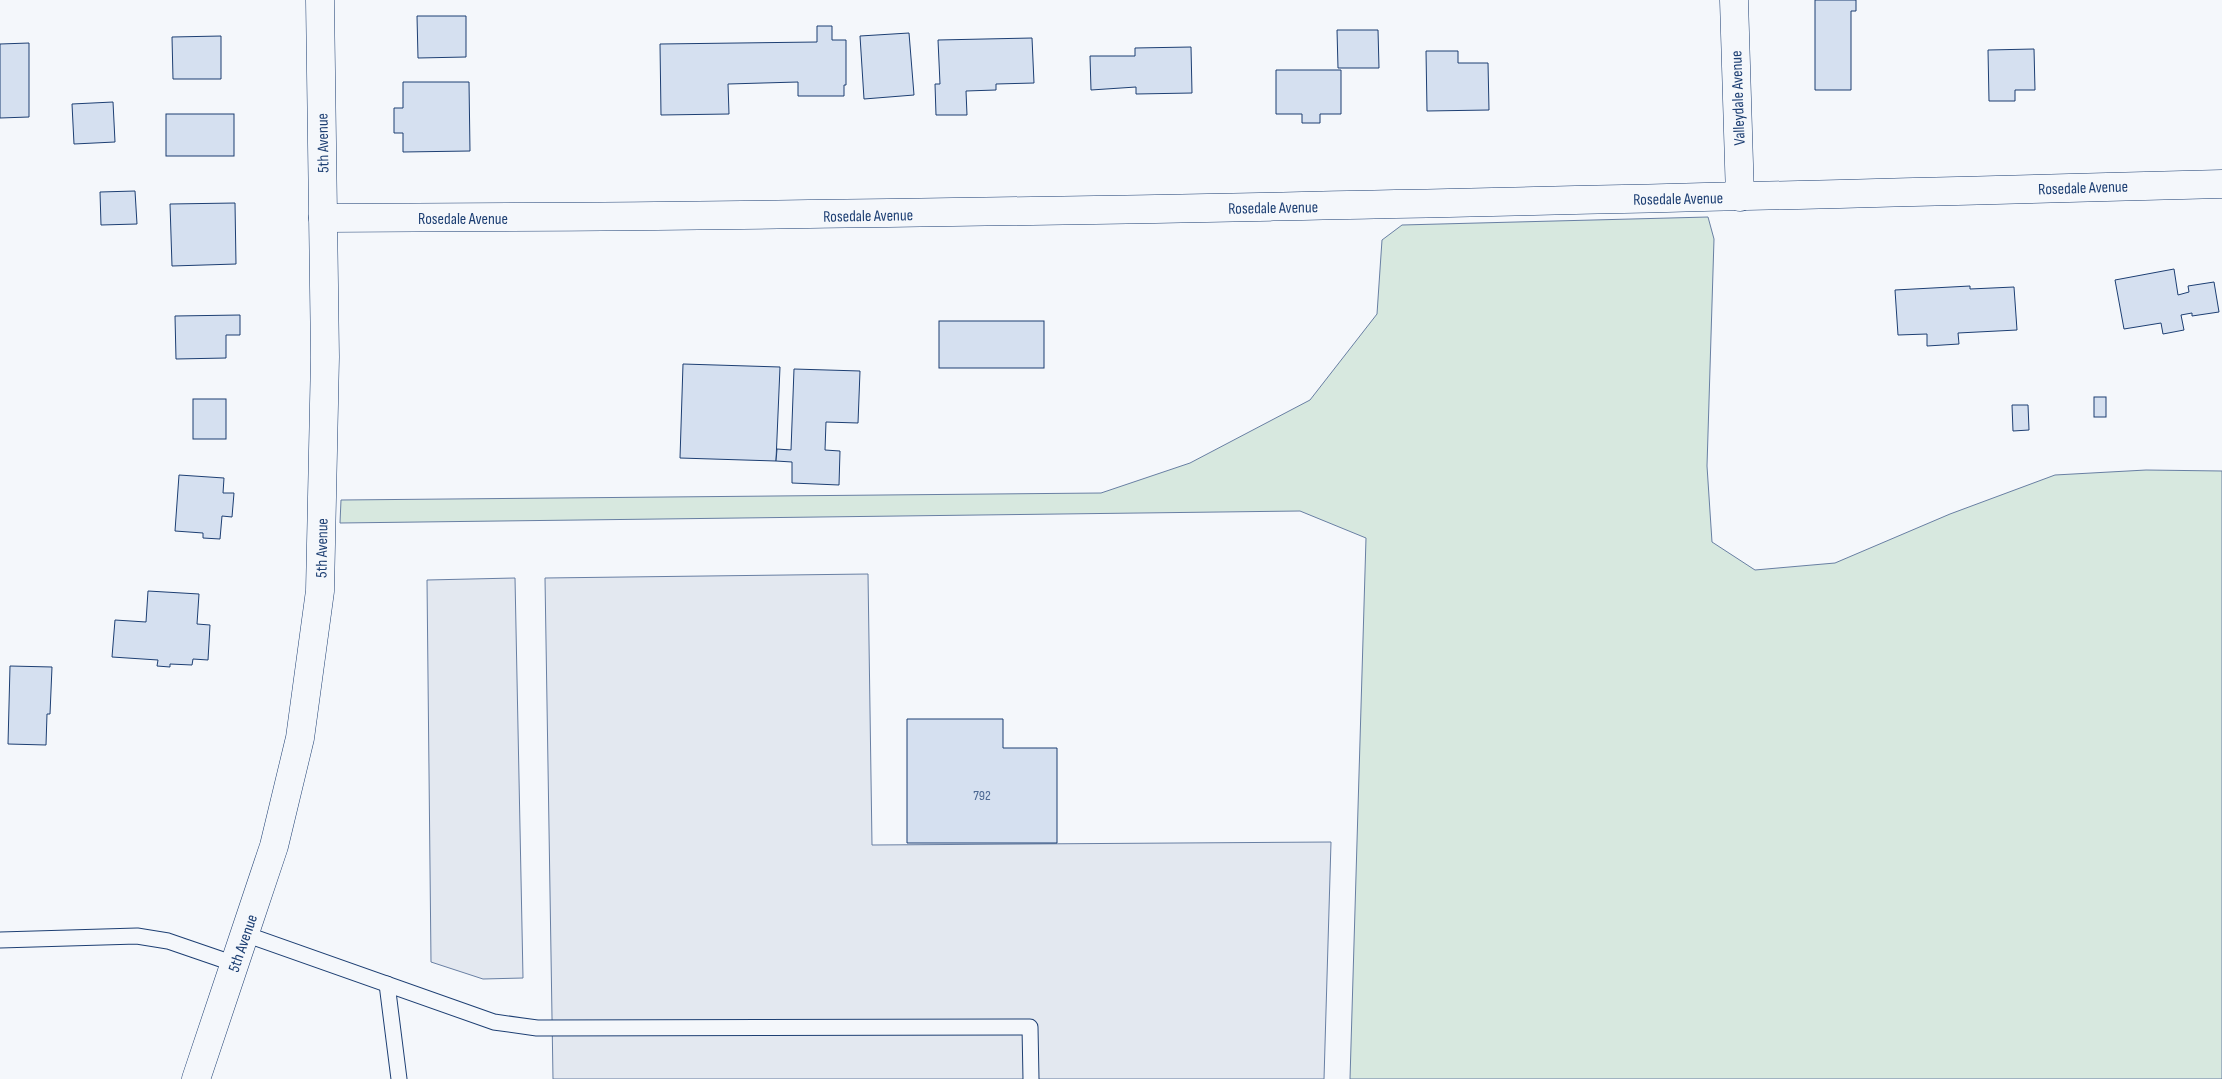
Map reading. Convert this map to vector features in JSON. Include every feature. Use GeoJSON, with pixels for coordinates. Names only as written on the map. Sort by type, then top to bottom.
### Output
{"type":"FeatureCollection","features":[{"type":"Feature","properties":{"kind":"street","name":"5th Avenue"},"geometry":{"type":"LineString","coordinates":[[196,1079],[274,846],[300,738],[320,591],[325,357],[320,0]]}},
{"type":"Feature","properties":{"kind":"street","name":"Valleydale Avenue"},"geometry":{"type":"LineString","coordinates":[[1734,0],[1740,197]]}},
{"type":"Feature","properties":{"kind":"street","name":"Rosedale Avenue"},"geometry":{"type":"LineString","coordinates":[[324,218],[678,217],[1026,212],[1740,197],[2222,184]]}},
{"type":"Feature","properties":{"kind":"lane"},"geometry":{"type":"LineString","coordinates":[[245,934],[494,1022],[537,1028],[1030,1027],[1031,1079]]}},
{"type":"Feature","properties":{"kind":"lane"},"geometry":{"type":"LineString","coordinates":[[0,940],[137,936],[168,941],[234,964]]}},
{"type":"Feature","properties":{"kind":"lane"},"geometry":{"type":"LineString","coordinates":[[387,984],[399,1079]]}},
{"type":"Feature","properties":{"kind":"shaded area"},"geometry":{"type":"Polygon","coordinates":[[[1708,217],[1714,239],[1707,466],[1712,542],[1755,570],[1835,563],[1950,514],[2055,475],[2146,470],[2222,471],[2222,1079],[1350,1079],[1366,538],[1300,511],[340,523],[341,500],[1101,493],[1190,463],[1310,400],[1377,314],[1382,240],[1402,225],[1708,217]]]}},
{"type":"Feature","properties":{"kind":"shaded area"},"geometry":{"type":"Polygon","coordinates":[[[868,574],[872,845],[1331,842],[1324,1079],[553,1079],[545,578],[868,574]]]}},
{"type":"Feature","properties":{"kind":"shaded area"},"geometry":{"type":"Polygon","coordinates":[[[515,578],[523,978],[483,979],[431,962],[427,580],[515,578]]]}},
{"type":"Feature","properties":{"kind":"building"},"geometry":{"type":"Polygon","coordinates":[[[1815,0],[1856,0],[1856,11],[1851,11],[1851,90],[1815,90],[1815,0]]]}},
{"type":"Feature","properties":{"kind":"building"},"geometry":{"type":"Polygon","coordinates":[[[417,16],[466,16],[466,57],[418,58],[417,16]]]}},
{"type":"Feature","properties":{"kind":"building"},"geometry":{"type":"Polygon","coordinates":[[[817,26],[832,26],[832,40],[846,40],[846,85],[844,85],[844,96],[798,96],[798,82],[728,84],[729,114],[661,115],[660,44],[817,42],[817,26]]]}},
{"type":"Feature","properties":{"kind":"building"},"geometry":{"type":"Polygon","coordinates":[[[1337,30],[1378,30],[1379,68],[1338,68],[1337,30]]]}},
{"type":"Feature","properties":{"kind":"building"},"geometry":{"type":"Polygon","coordinates":[[[909,33],[914,95],[864,99],[860,36],[909,33]]]}},
{"type":"Feature","properties":{"kind":"building"},"geometry":{"type":"Polygon","coordinates":[[[221,36],[221,79],[173,79],[172,37],[221,36]]]}},
{"type":"Feature","properties":{"kind":"building"},"geometry":{"type":"Polygon","coordinates":[[[1032,38],[1034,83],[996,84],[996,90],[966,91],[967,115],[936,115],[935,84],[940,84],[938,40],[1032,38]]]}},
{"type":"Feature","properties":{"kind":"building"},"geometry":{"type":"Polygon","coordinates":[[[29,43],[29,117],[0,118],[0,44],[29,43]]]}},
{"type":"Feature","properties":{"kind":"building"},"geometry":{"type":"Polygon","coordinates":[[[1191,47],[1192,93],[1136,94],[1136,87],[1091,90],[1090,56],[1135,56],[1135,48],[1191,47]]]}},
{"type":"Feature","properties":{"kind":"building"},"geometry":{"type":"Polygon","coordinates":[[[2034,49],[2035,90],[2015,90],[2015,101],[1989,101],[1988,50],[2034,49]]]}},
{"type":"Feature","properties":{"kind":"building"},"geometry":{"type":"Polygon","coordinates":[[[1426,51],[1458,51],[1458,63],[1488,63],[1489,110],[1427,111],[1426,51]]]}},
{"type":"Feature","properties":{"kind":"building"},"geometry":{"type":"Polygon","coordinates":[[[1276,70],[1341,70],[1341,114],[1320,114],[1320,123],[1302,123],[1302,114],[1276,114],[1276,70]]]}},
{"type":"Feature","properties":{"kind":"building"},"geometry":{"type":"Polygon","coordinates":[[[403,82],[469,82],[470,151],[403,152],[403,133],[394,133],[394,108],[403,108],[403,82]]]}},
{"type":"Feature","properties":{"kind":"building"},"geometry":{"type":"Polygon","coordinates":[[[113,102],[115,142],[74,144],[72,104],[113,102]]]}},
{"type":"Feature","properties":{"kind":"building"},"geometry":{"type":"Polygon","coordinates":[[[166,114],[234,114],[234,156],[166,156],[166,114]]]}},
{"type":"Feature","properties":{"kind":"building"},"geometry":{"type":"Polygon","coordinates":[[[135,191],[137,224],[101,225],[100,192],[135,191]]]}},
{"type":"Feature","properties":{"kind":"building"},"geometry":{"type":"Polygon","coordinates":[[[235,203],[236,264],[172,266],[170,204],[235,203]]]}},
{"type":"Feature","properties":{"kind":"building"},"geometry":{"type":"Polygon","coordinates":[[[2174,269],[2178,295],[2189,292],[2188,286],[2214,282],[2219,312],[2192,316],[2192,313],[2181,315],[2184,330],[2163,334],[2161,323],[2124,329],[2115,280],[2174,269]]]}},
{"type":"Feature","properties":{"kind":"building"},"geometry":{"type":"Polygon","coordinates":[[[1970,286],[1970,289],[2014,287],[2017,330],[1958,333],[1959,344],[1927,346],[1927,334],[1898,335],[1895,290],[1970,286]]]}},
{"type":"Feature","properties":{"kind":"building"},"geometry":{"type":"Polygon","coordinates":[[[240,315],[240,335],[226,335],[226,358],[176,359],[175,316],[240,315]]]}},
{"type":"Feature","properties":{"kind":"building"},"geometry":{"type":"Polygon","coordinates":[[[939,321],[1044,321],[1044,368],[939,368],[939,321]]]}},
{"type":"Feature","properties":{"kind":"building"},"geometry":{"type":"Polygon","coordinates":[[[683,364],[780,367],[776,461],[680,458],[683,364]]]}},
{"type":"Feature","properties":{"kind":"building"},"geometry":{"type":"Polygon","coordinates":[[[794,369],[860,371],[858,423],[826,422],[825,450],[840,451],[839,485],[792,483],[792,462],[776,461],[777,449],[791,450],[794,369]]]}},
{"type":"Feature","properties":{"kind":"building"},"geometry":{"type":"Polygon","coordinates":[[[2094,397],[2106,397],[2106,417],[2094,417],[2094,397]]]}},
{"type":"Feature","properties":{"kind":"building"},"geometry":{"type":"Polygon","coordinates":[[[193,399],[226,399],[226,439],[193,439],[193,399]]]}},
{"type":"Feature","properties":{"kind":"building"},"geometry":{"type":"Polygon","coordinates":[[[2012,405],[2028,405],[2029,430],[2013,431],[2012,405]]]}},
{"type":"Feature","properties":{"kind":"building"},"geometry":{"type":"Polygon","coordinates":[[[179,475],[224,478],[223,493],[234,493],[232,517],[222,516],[220,539],[203,538],[203,533],[175,531],[179,475]]]}},
{"type":"Feature","properties":{"kind":"building"},"geometry":{"type":"Polygon","coordinates":[[[148,591],[199,594],[197,624],[210,625],[208,660],[193,659],[192,665],[170,664],[170,667],[157,666],[158,660],[112,657],[115,620],[146,622],[148,591]]]}},
{"type":"Feature","properties":{"kind":"building"},"geometry":{"type":"Polygon","coordinates":[[[10,666],[52,667],[50,714],[47,714],[46,745],[8,744],[10,666]]]}},
{"type":"Feature","properties":{"kind":"building"},"geometry":{"type":"Polygon","coordinates":[[[907,719],[1003,719],[1003,748],[1057,748],[1057,843],[907,843],[907,719]]]}}]}
